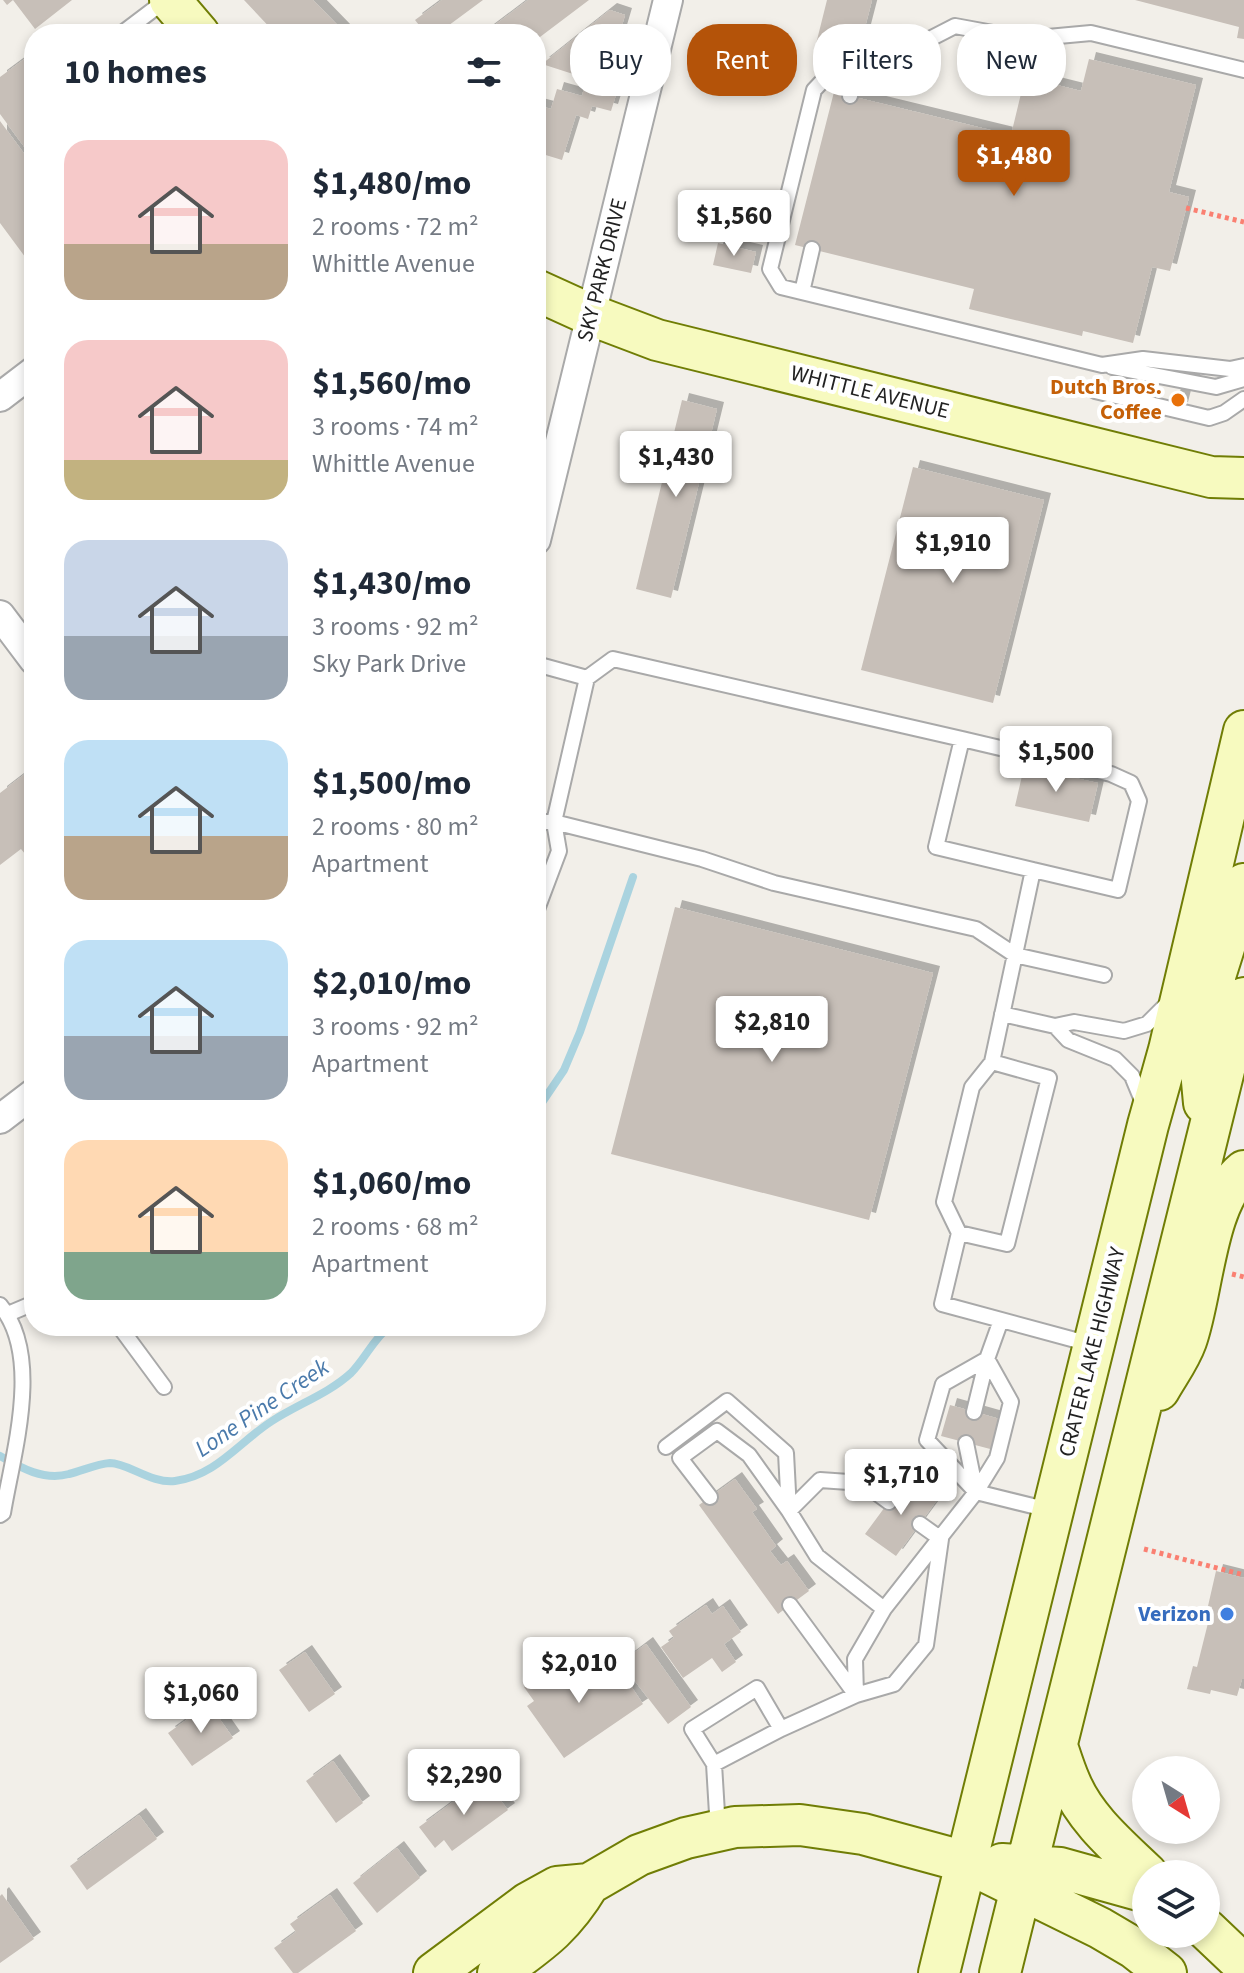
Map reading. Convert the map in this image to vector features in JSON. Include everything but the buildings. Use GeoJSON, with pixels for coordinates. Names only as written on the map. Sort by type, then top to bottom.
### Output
{"type":"FeatureCollection","features":[{"type":"Feature","properties":{"kind":"main road"},"geometry":{"type":"LineString","coordinates":[[168,0],[190,24]]}},
{"type":"Feature","properties":{"kind":"main road","name":"WHITTLE AVENUE"},"geometry":{"type":"LineString","coordinates":[[546,295],[657,340],[1227,477]]}},
{"type":"Feature","properties":{"kind":"main road"},"geometry":{"type":"LineString","coordinates":[[1227,477],[1244,506]]}},
{"type":"Feature","properties":{"kind":"main road","name":"CRATER LAKE HIGHWAY"},"geometry":{"type":"LineString","coordinates":[[939,1973],[1244,731]]}},
{"type":"Feature","properties":{"kind":"main road"},"geometry":{"type":"LineString","coordinates":[[1207,1135],[1199,1049],[1216,973],[1244,884]]}},
{"type":"Feature","properties":{"kind":"main road"},"geometry":{"type":"LineString","coordinates":[[1000,1973],[1207,1135],[1244,998]]}},
{"type":"Feature","properties":{"kind":"main road"},"geometry":{"type":"LineString","coordinates":[[1227,1058],[1244,1102]]}},
{"type":"Feature","properties":{"kind":"main road"},"geometry":{"type":"LineString","coordinates":[[1135,1432],[1186,1342],[1220,1204],[1232,1181],[1244,1171]]}},
{"type":"Feature","properties":{"kind":"main road"},"geometry":{"type":"LineString","coordinates":[[1057,1746],[1079,1800],[1132,1860]]}},
{"type":"Feature","properties":{"kind":"main road"},"geometry":{"type":"LineString","coordinates":[[434,1973],[528,1903],[557,1887],[589,1884],[639,1855],[686,1838],[735,1827],[800,1825],[863,1834],[1024,1878],[1134,1948],[1166,1973]]}},
{"type":"Feature","properties":{"kind":"main road"},"geometry":{"type":"LineString","coordinates":[[1024,1878],[1060,1868],[1132,1888]]}},
{"type":"Feature","properties":{"kind":"main road"},"geometry":{"type":"LineString","coordinates":[[498,1973],[556,1930],[589,1884]]}},
{"type":"Feature","properties":{"kind":"main road"},"geometry":{"type":"LineString","coordinates":[[1220,1942],[1244,1965]]}},
{"type":"Feature","properties":{"kind":"street","name":"SKY PARK DRIVE"},"geometry":{"type":"LineString","coordinates":[[546,499],[668,0]]}},
{"type":"Feature","properties":{"kind":"street"},"geometry":{"type":"LineString","coordinates":[[0,397],[24,379]]}},
{"type":"Feature","properties":{"kind":"street"},"geometry":{"type":"LineString","coordinates":[[0,615],[24,647]]}},
{"type":"Feature","properties":{"kind":"street"},"geometry":{"type":"LineString","coordinates":[[0,1119],[24,1101]]}},
{"type":"Feature","properties":{"kind":"lane"},"geometry":{"type":"LineString","coordinates":[[135,24],[168,0]]}},
{"type":"Feature","properties":{"kind":"lane"},"geometry":{"type":"LineString","coordinates":[[941,33],[955,26],[1026,39],[1091,33],[1244,70]]}},
{"type":"Feature","properties":{"kind":"lane"},"geometry":{"type":"LineString","coordinates":[[813,94],[770,269],[781,287],[1102,365],[1216,387],[1244,379]]}},
{"type":"Feature","properties":{"kind":"lane"},"geometry":{"type":"LineString","coordinates":[[802,292],[812,249]]}},
{"type":"Feature","properties":{"kind":"lane"},"geometry":{"type":"LineString","coordinates":[[1102,365],[1143,359],[1230,369],[1244,366]]}},
{"type":"Feature","properties":{"kind":"lane"},"geometry":{"type":"LineString","coordinates":[[1095,391],[1209,418],[1224,413],[1244,399]]}},
{"type":"Feature","properties":{"kind":"lane"},"geometry":{"type":"LineString","coordinates":[[546,885],[559,851],[554,822],[587,678],[613,659],[962,739],[1111,774],[1131,783],[1139,801],[1118,890],[936,847],[962,739]]}},
{"type":"Feature","properties":{"kind":"lane"},"geometry":{"type":"LineString","coordinates":[[546,667],[587,678]]}},
{"type":"Feature","properties":{"kind":"lane"},"geometry":{"type":"LineString","coordinates":[[546,822],[702,859],[774,883],[976,929],[1015,955],[1104,975]]}},
{"type":"Feature","properties":{"kind":"lane"},"geometry":{"type":"LineString","coordinates":[[1033,870],[992,1062],[972,1087],[944,1202],[959,1233],[942,1304],[1094,1345]]}},
{"type":"Feature","properties":{"kind":"lane"},"geometry":{"type":"LineString","coordinates":[[1002,1014],[1055,1026],[1074,1022],[1124,1031],[1147,1024],[1183,988]]}},
{"type":"Feature","properties":{"kind":"lane"},"geometry":{"type":"LineString","coordinates":[[1055,1026],[1068,1040],[1115,1059],[1132,1076],[1143,1101],[1148,1125]]}},
{"type":"Feature","properties":{"kind":"lane"},"geometry":{"type":"LineString","coordinates":[[959,1233],[1007,1244],[1049,1078],[992,1062]]}},
{"type":"Feature","properties":{"kind":"lane"},"geometry":{"type":"LineString","coordinates":[[0,1515],[3,1513],[24,1383],[20,1342],[4,1310],[24,1305]]}},
{"type":"Feature","properties":{"kind":"lane"},"geometry":{"type":"LineString","coordinates":[[974,1412],[987,1359],[1001,1320]]}},
{"type":"Feature","properties":{"kind":"lane"},"geometry":{"type":"LineString","coordinates":[[126,1336],[164,1387]]}},
{"type":"Feature","properties":{"kind":"lane"},"geometry":{"type":"LineString","coordinates":[[987,1359],[943,1384],[927,1440],[976,1492],[1053,1511]]}},
{"type":"Feature","properties":{"kind":"lane"},"geometry":{"type":"LineString","coordinates":[[856,1695],[855,1659],[884,1609],[941,1539],[997,1458],[1011,1402],[987,1359]]}},
{"type":"Feature","properties":{"kind":"lane"},"geometry":{"type":"LineString","coordinates":[[666,1447],[727,1401],[786,1453],[789,1511]]}},
{"type":"Feature","properties":{"kind":"lane"},"geometry":{"type":"LineString","coordinates":[[710,1497],[680,1458],[717,1431],[749,1455],[817,1556],[884,1609]]}},
{"type":"Feature","properties":{"kind":"lane"},"geometry":{"type":"LineString","coordinates":[[966,1443],[976,1492]]}},
{"type":"Feature","properties":{"kind":"lane"},"geometry":{"type":"LineString","coordinates":[[789,1511],[820,1480],[863,1483],[889,1502]]}},
{"type":"Feature","properties":{"kind":"lane"},"geometry":{"type":"LineString","coordinates":[[920,1524],[941,1539]]}},
{"type":"Feature","properties":{"kind":"lane"},"geometry":{"type":"LineString","coordinates":[[714,1764],[856,1695],[894,1684],[926,1645],[941,1539]]}},
{"type":"Feature","properties":{"kind":"lane"},"geometry":{"type":"LineString","coordinates":[[790,1605],[856,1695]]}},
{"type":"Feature","properties":{"kind":"lane"},"geometry":{"type":"LineString","coordinates":[[718,1831],[714,1764],[692,1729],[757,1688],[781,1729]]}},
{"type":"Feature","properties":{"kind":"path"},"geometry":{"type":"LineString","coordinates":[[1186,208],[1244,222]]}},
{"type":"Feature","properties":{"kind":"path"},"geometry":{"type":"LineString","coordinates":[[1144,1549],[1244,1575]]}},
{"type":"Feature","properties":{"kind":"waterway","name":"Lone Pine Creek"},"geometry":{"type":"LineString","coordinates":[[546,1097],[564,1070],[580,1032],[633,877]]}},
{"type":"Feature","properties":{"kind":"waterway","name":"Lone Pine Creek"},"geometry":{"type":"LineString","coordinates":[[0,1456],[42,1475],[60,1476],[110,1463],[166,1481],[190,1478],[215,1465],[272,1421],[342,1380],[379,1336]]}},
{"type":"Feature","properties":{"kind":"place","name":"Dutch Bros. Coffee"},"geometry":{"type":"Point","coordinates":[1178,400]}},
{"type":"Feature","properties":{"kind":"place","name":"Verizon"},"geometry":{"type":"Point","coordinates":[1227,1614]}}]}
